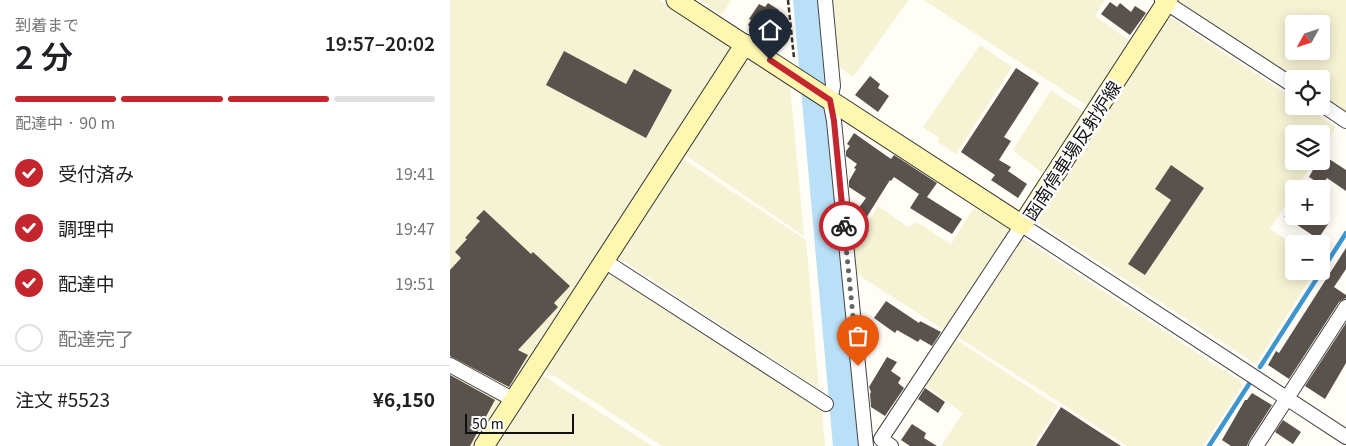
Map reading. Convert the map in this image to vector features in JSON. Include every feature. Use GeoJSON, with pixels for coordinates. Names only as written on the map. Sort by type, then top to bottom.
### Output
{"type":"FeatureCollection","features":[{"type":"Feature","properties":{"kind":"main road","name":"函南停車場反射炉線"},"geometry":{"type":"LineString","coordinates":[[676,0],[1022,225],[1166,1]]}},
{"type":"Feature","properties":{"kind":"main road"},"geometry":{"type":"LineString","coordinates":[[484,446],[745,44]]}},
{"type":"Feature","properties":{"kind":"street"},"geometry":{"type":"LineString","coordinates":[[825,0],[833,86],[830,100],[834,121],[866,442],[886,443],[1022,225],[1346,437]]}},
{"type":"Feature","properties":{"kind":"street"},"geometry":{"type":"LineString","coordinates":[[1166,1],[1285,80]]}},
{"type":"Feature","properties":{"kind":"street"},"geometry":{"type":"LineString","coordinates":[[1330,110],[1346,121]]}},
{"type":"Feature","properties":{"kind":"street"},"geometry":{"type":"LineString","coordinates":[[604,260],[826,404]]}},
{"type":"Feature","properties":{"kind":"street"},"geometry":{"type":"LineString","coordinates":[[1256,446],[1346,308]]}},
{"type":"Feature","properties":{"kind":"street"},"geometry":{"type":"LineString","coordinates":[[450,365],[514,400]]}},
{"type":"Feature","properties":{"kind":"path"},"geometry":{"type":"LineString","coordinates":[[788,0],[797,78]]}},
{"type":"Feature","properties":{"kind":"shaded area"},"geometry":{"type":"Polygon","coordinates":[[[450,0],[660,0],[728,44],[729,56],[475,446],[450,446],[450,0]]]}},
{"type":"Feature","properties":{"kind":"shaded area"},"geometry":{"type":"Polygon","coordinates":[[[699,0],[731,0],[722,15],[699,0]]]}},
{"type":"Feature","properties":{"kind":"shaded area"},"geometry":{"type":"Polygon","coordinates":[[[829,0],[909,0],[853,77],[834,63],[829,0]]]}},
{"type":"Feature","properties":{"kind":"shaded area"},"geometry":{"type":"Polygon","coordinates":[[[924,0],[1105,0],[1095,16],[1129,40],[1087,106],[924,0]]]}},
{"type":"Feature","properties":{"kind":"shaded area"},"geometry":{"type":"Polygon","coordinates":[[[1179,0],[1346,0],[1346,115],[1330,105],[1330,70],[1285,70],[1285,73],[1180,7],[1179,0]]]}},
{"type":"Feature","properties":{"kind":"shaded area"},"geometry":{"type":"Polygon","coordinates":[[[1172,18],[1285,93],[1285,115],[1318,115],[1336,127],[1330,136],[1330,125],[1285,125],[1285,170],[1308,170],[1302,180],[1285,180],[1285,206],[1270,229],[1285,239],[1285,280],[1309,280],[1256,364],[1040,224],[1037,218],[1165,20],[1172,18]]]}},
{"type":"Feature","properties":{"kind":"shaded area"},"geometry":{"type":"Polygon","coordinates":[[[980,45],[1012,67],[956,154],[938,142],[939,138],[923,127],[980,45]]]}},
{"type":"Feature","properties":{"kind":"shaded area"},"geometry":{"type":"Polygon","coordinates":[[[754,61],[790,85],[804,236],[685,155],[745,63],[754,61]]]}},
{"type":"Feature","properties":{"kind":"shaded area"},"geometry":{"type":"Polygon","coordinates":[[[1051,90],[1084,112],[1042,173],[1013,150],[1051,90]]]}},
{"type":"Feature","properties":{"kind":"shaded area"},"geometry":{"type":"Polygon","coordinates":[[[683,159],[806,240],[819,389],[619,258],[683,159]]]}},
{"type":"Feature","properties":{"kind":"shaded area"},"geometry":{"type":"Polygon","coordinates":[[[878,206],[908,227],[917,222],[951,244],[975,206],[1009,229],[945,331],[857,274],[853,249],[878,206]]]}},
{"type":"Feature","properties":{"kind":"shaded area"},"geometry":{"type":"Polygon","coordinates":[[[1018,239],[1024,239],[1240,381],[1242,386],[1203,446],[1127,446],[956,336],[1018,239]]]}},
{"type":"Feature","properties":{"kind":"shaded area"},"geometry":{"type":"Polygon","coordinates":[[[608,271],[822,411],[825,446],[662,446],[545,370],[608,271]]]}},
{"type":"Feature","properties":{"kind":"shaded area"},"geometry":{"type":"Polygon","coordinates":[[[955,339],[1058,406],[1033,446],[941,446],[963,413],[924,385],[955,339]]]}},
{"type":"Feature","properties":{"kind":"shaded area"},"geometry":{"type":"Polygon","coordinates":[[[541,374],[652,446],[494,446],[541,374]]]}},
{"type":"Feature","properties":{"kind":"building"},"geometry":{"type":"Polygon","coordinates":[[[1110,2],[1117,7],[1120,3],[1131,12],[1135,6],[1146,13],[1130,35],[1101,14],[1110,2]]]}},
{"type":"Feature","properties":{"kind":"building"},"geometry":{"type":"Polygon","coordinates":[[[768,3],[779,10],[773,19],[781,23],[775,33],[772,32],[768,38],[748,25],[751,20],[749,19],[759,4],[765,7],[768,3]]]}},
{"type":"Feature","properties":{"kind":"building"},"geometry":{"type":"Polygon","coordinates":[[[564,51],[626,84],[634,69],[672,90],[646,138],[546,85],[564,51]]]}},
{"type":"Feature","properties":{"kind":"building"},"geometry":{"type":"Polygon","coordinates":[[[1016,68],[1039,83],[1004,137],[1011,141],[999,160],[1011,167],[1008,171],[1027,184],[1018,198],[991,180],[995,175],[961,152],[1016,68]]]}},
{"type":"Feature","properties":{"kind":"building"},"geometry":{"type":"Polygon","coordinates":[[[870,76],[880,84],[878,88],[889,96],[878,112],[855,95],[870,76]]]}},
{"type":"Feature","properties":{"kind":"building"},"geometry":{"type":"Polygon","coordinates":[[[854,133],[891,159],[894,155],[937,183],[927,197],[962,219],[952,234],[910,208],[919,194],[894,177],[890,180],[861,226],[853,220],[852,217],[866,198],[849,187],[849,181],[857,164],[846,156],[846,151],[850,146],[847,144],[854,133]]]}},
{"type":"Feature","properties":{"kind":"building"},"geometry":{"type":"Polygon","coordinates":[[[1330,160],[1346,170],[1346,191],[1327,178],[1326,180],[1314,180],[1309,177],[1313,170],[1330,170],[1330,160]]]}},
{"type":"Feature","properties":{"kind":"building"},"geometry":{"type":"Polygon","coordinates":[[[1171,165],[1204,188],[1145,275],[1128,264],[1171,200],[1155,189],[1171,165]]]}},
{"type":"Feature","properties":{"kind":"building"},"geometry":{"type":"Polygon","coordinates":[[[484,210],[531,254],[533,252],[570,286],[554,303],[558,307],[518,350],[528,355],[509,387],[450,356],[450,270],[461,258],[455,252],[480,221],[476,218],[484,210]]]}},
{"type":"Feature","properties":{"kind":"building"},"geometry":{"type":"Polygon","coordinates":[[[1297,225],[1327,225],[1321,235],[1312,235],[1297,225]]]}},
{"type":"Feature","properties":{"kind":"building"},"geometry":{"type":"Polygon","coordinates":[[[1346,248],[1346,269],[1334,287],[1346,295],[1346,298],[1339,302],[1289,379],[1268,365],[1276,351],[1279,353],[1326,280],[1330,280],[1330,273],[1346,248]]]}},
{"type":"Feature","properties":{"kind":"building"},"geometry":{"type":"Polygon","coordinates":[[[886,301],[919,323],[920,321],[941,332],[932,346],[920,339],[918,342],[897,330],[895,333],[874,318],[886,301]]]}},
{"type":"Feature","properties":{"kind":"building"},"geometry":{"type":"Polygon","coordinates":[[[1346,323],[1346,363],[1325,399],[1305,386],[1346,323]]]}},
{"type":"Feature","properties":{"kind":"building"},"geometry":{"type":"Polygon","coordinates":[[[887,357],[897,362],[891,371],[901,378],[898,383],[904,388],[885,416],[871,407],[869,387],[887,357]]]}},
{"type":"Feature","properties":{"kind":"building"},"geometry":{"type":"Polygon","coordinates":[[[450,375],[495,400],[470,446],[450,446],[450,375]]]}},
{"type":"Feature","properties":{"kind":"building"},"geometry":{"type":"Polygon","coordinates":[[[925,388],[945,402],[938,413],[918,399],[925,388]]]}},
{"type":"Feature","properties":{"kind":"building"},"geometry":{"type":"Polygon","coordinates":[[[1252,393],[1272,405],[1247,446],[1231,446],[1222,440],[1245,400],[1252,393]]]}},
{"type":"Feature","properties":{"kind":"building"},"geometry":{"type":"Polygon","coordinates":[[[1061,407],[1093,428],[1121,446],[1036,446],[1061,407]]]}},
{"type":"Feature","properties":{"kind":"building"},"geometry":{"type":"Polygon","coordinates":[[[1283,420],[1301,432],[1293,444],[1275,432],[1283,420]]]}},
{"type":"Feature","properties":{"kind":"building"},"geometry":{"type":"Polygon","coordinates":[[[912,424],[926,433],[924,438],[937,446],[910,446],[901,440],[912,424]]]}},
{"type":"Feature","properties":{"kind":"waterway"},"geometry":{"type":"LineString","coordinates":[[806,0],[846,446]]}},
{"type":"Feature","properties":{"kind":"waterway"},"geometry":{"type":"LineString","coordinates":[[1260,367],[1346,233]]}},
{"type":"Feature","properties":{"kind":"waterway"},"geometry":{"type":"LineString","coordinates":[[1209,446],[1251,381]]}},
{"type":"Feature","properties":{"kind":"way so far"},"geometry":{"type":"LineString","coordinates":[[844,226],[858,366]]}},
{"type":"Feature","properties":{"kind":"route"},"geometry":{"type":"LineString","coordinates":[[770,60],[830,100],[834,121],[844,226]]}}]}
